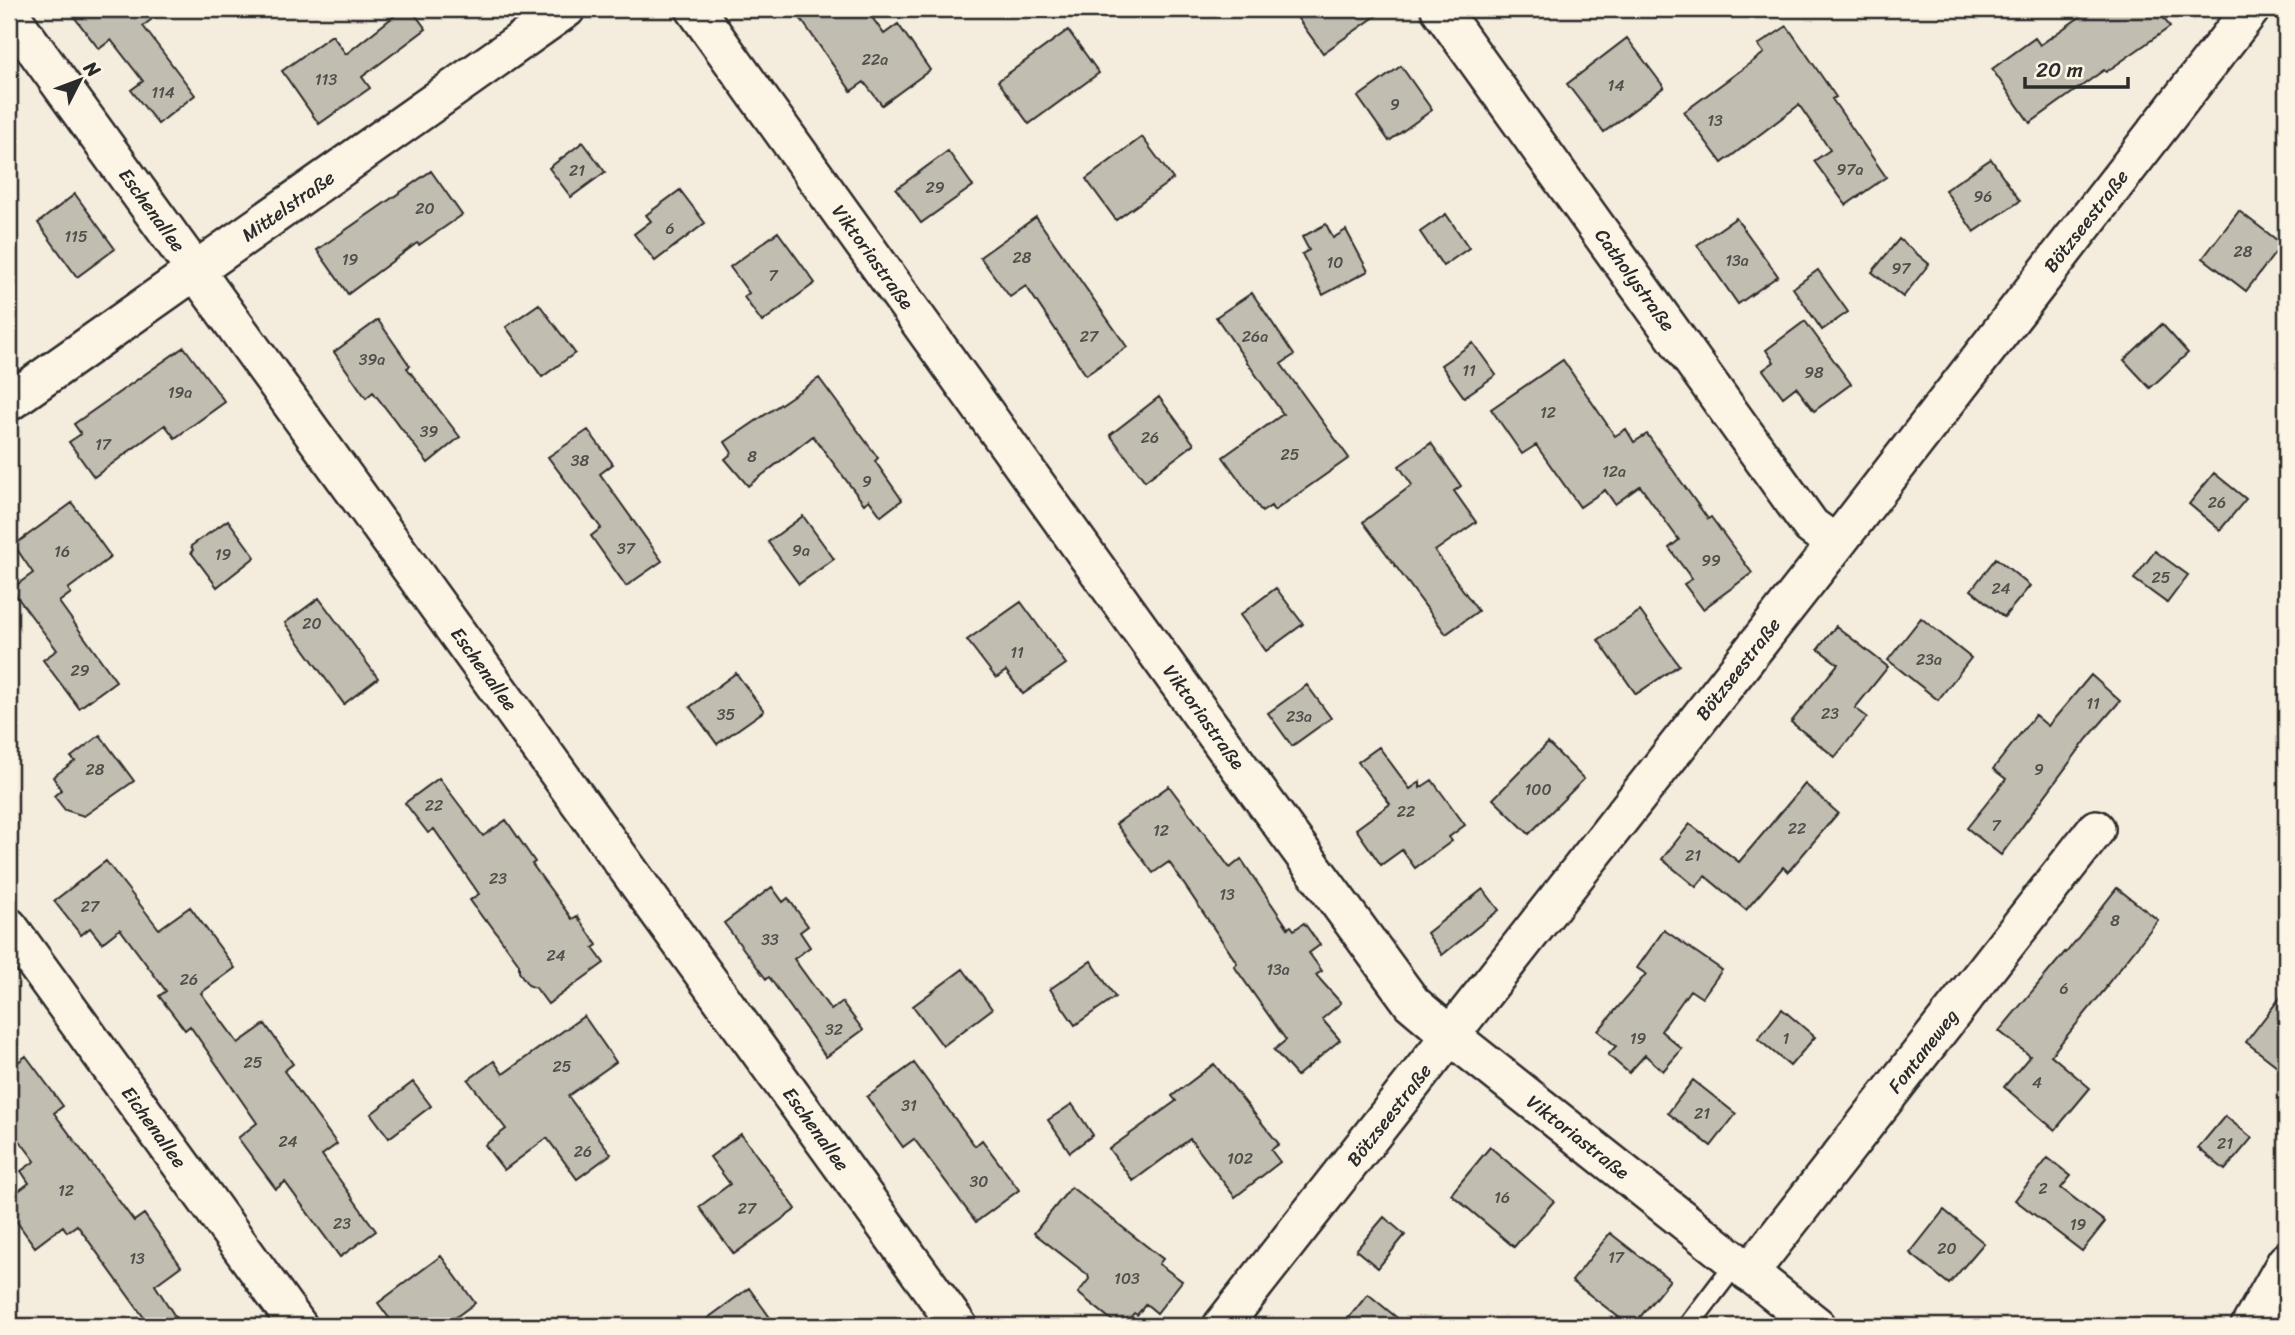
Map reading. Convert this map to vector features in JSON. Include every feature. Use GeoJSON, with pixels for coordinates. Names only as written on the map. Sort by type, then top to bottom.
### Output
{"type":"FeatureCollection","features":[{"type":"Feature","properties":{"kind":"street","name":"Mittelstraße"},"geometry":{"type":"LineString","coordinates":[[9,402],[566,9]]}},
{"type":"Feature","properties":{"kind":"street","name":"Viktoriastraße"},"geometry":{"type":"LineString","coordinates":[[695,9],[1412,1003],[1817,1326]]}},
{"type":"Feature","properties":{"kind":"street","name":"Catholystraße"},"geometry":{"type":"LineString","coordinates":[[1440,9],[1811,526],[1836,544]]}},
{"type":"Feature","properties":{"kind":"street","name":"Bötzseestraße"},"geometry":{"type":"LineString","coordinates":[[1222,1326],[1836,544],[2243,11]]}},
{"type":"Feature","properties":{"kind":"street","name":"Eschenallee"},"geometry":{"type":"LineString","coordinates":[[9,13],[958,1326]]}},
{"type":"Feature","properties":{"kind":"street","name":"Fontaneweg"},"geometry":{"type":"LineString","coordinates":[[1743,1268],[2096,829]]}},
{"type":"Feature","properties":{"kind":"street","name":"Eichenallee"},"geometry":{"type":"LineString","coordinates":[[9,927],[298,1326]]}},
{"type":"Feature","properties":{"kind":"street"},"geometry":{"type":"LineString","coordinates":[[2257,1324],[2286,1262]]}},
{"type":"Feature","properties":{"kind":"lane"},"geometry":{"type":"LineString","coordinates":[[1688,1326],[1743,1268]]}},
{"type":"Feature","properties":{"kind":"building"},"geometry":{"type":"Polygon","coordinates":[[[68,9],[165,9],[143,26],[195,95],[158,124],[131,90],[143,81],[111,40],[99,49],[68,9]]]}},
{"type":"Feature","properties":{"kind":"building"},"geometry":{"type":"Polygon","coordinates":[[[403,9],[411,9],[426,29],[362,77],[370,88],[319,124],[282,71],[332,35],[346,54],[403,9]]]}},
{"type":"Feature","properties":{"kind":"building"},"geometry":{"type":"Polygon","coordinates":[[[794,9],[866,9],[884,34],[898,24],[930,70],[882,105],[864,82],[851,91],[794,9]]]}},
{"type":"Feature","properties":{"kind":"building"},"geometry":{"type":"Polygon","coordinates":[[[1291,9],[1386,9],[1323,53],[1291,9]]]}},
{"type":"Feature","properties":{"kind":"building"},"geometry":{"type":"Polygon","coordinates":[[[2091,9],[2157,9],[2170,27],[2030,123],[1992,69],[2035,38],[2040,45],[2091,9]]]}},
{"type":"Feature","properties":{"kind":"building"},"geometry":{"type":"Polygon","coordinates":[[[1787,26],[1836,97],[1832,99],[1886,177],[1846,205],[1814,161],[1830,150],[1799,105],[1722,163],[1684,112],[1764,53],[1758,45],[1787,26]]]}},
{"type":"Feature","properties":{"kind":"building"},"geometry":{"type":"Polygon","coordinates":[[[1068,30],[1099,73],[1029,124],[998,81],[1068,30]]]}},
{"type":"Feature","properties":{"kind":"building"},"geometry":{"type":"Polygon","coordinates":[[[1627,38],[1664,87],[1604,132],[1567,84],[1627,38]]]}},
{"type":"Feature","properties":{"kind":"building"},"geometry":{"type":"Polygon","coordinates":[[[1401,66],[1432,110],[1389,141],[1358,97],[1401,66]]]}},
{"type":"Feature","properties":{"kind":"building"},"geometry":{"type":"Polygon","coordinates":[[[1142,137],[1173,179],[1116,220],[1086,179],[1142,137]]]}},
{"type":"Feature","properties":{"kind":"building"},"geometry":{"type":"Polygon","coordinates":[[[583,142],[605,172],[571,197],[549,168],[583,142]]]}},
{"type":"Feature","properties":{"kind":"building"},"geometry":{"type":"Polygon","coordinates":[[[948,151],[973,186],[921,223],[896,189],[948,151]]]}},
{"type":"Feature","properties":{"kind":"building"},"geometry":{"type":"Polygon","coordinates":[[[1991,159],[2020,201],[1974,232],[1945,190],[1991,159]]]}},
{"type":"Feature","properties":{"kind":"building"},"geometry":{"type":"Polygon","coordinates":[[[431,171],[462,215],[419,245],[417,243],[348,294],[317,250],[431,171]]]}},
{"type":"Feature","properties":{"kind":"building"},"geometry":{"type":"Polygon","coordinates":[[[680,190],[705,223],[655,261],[634,234],[651,221],[646,215],[680,190]]]}},
{"type":"Feature","properties":{"kind":"building"},"geometry":{"type":"Polygon","coordinates":[[[75,194],[115,249],[77,277],[38,223],[75,194]]]}},
{"type":"Feature","properties":{"kind":"building"},"geometry":{"type":"Polygon","coordinates":[[[2239,211],[2282,244],[2246,291],[2203,258],[2239,211]]]}},
{"type":"Feature","properties":{"kind":"building"},"geometry":{"type":"Polygon","coordinates":[[[1446,214],[1469,248],[1443,266],[1420,232],[1446,214]]]}},
{"type":"Feature","properties":{"kind":"building"},"geometry":{"type":"Polygon","coordinates":[[[1036,217],[1127,347],[1086,375],[1026,286],[1010,297],[980,257],[1036,217]]]}},
{"type":"Feature","properties":{"kind":"building"},"geometry":{"type":"Polygon","coordinates":[[[1736,218],[1778,276],[1738,304],[1697,245],[1736,218]]]}},
{"type":"Feature","properties":{"kind":"building"},"geometry":{"type":"Polygon","coordinates":[[[1326,224],[1333,238],[1346,230],[1368,271],[1323,295],[1302,254],[1309,250],[1302,237],[1326,224]]]}},
{"type":"Feature","properties":{"kind":"building"},"geometry":{"type":"Polygon","coordinates":[[[778,232],[815,283],[762,322],[744,297],[749,293],[730,267],[778,232]]]}},
{"type":"Feature","properties":{"kind":"building"},"geometry":{"type":"Polygon","coordinates":[[[1899,239],[1929,264],[1903,297],[1872,272],[1899,239]]]}},
{"type":"Feature","properties":{"kind":"building"},"geometry":{"type":"Polygon","coordinates":[[[1818,270],[1848,312],[1822,330],[1793,288],[1818,270]]]}},
{"type":"Feature","properties":{"kind":"building"},"geometry":{"type":"Polygon","coordinates":[[[1252,293],[1294,355],[1281,364],[1349,458],[1274,511],[1271,506],[1262,512],[1223,457],[1283,414],[1216,317],[1252,293]]]}},
{"type":"Feature","properties":{"kind":"building"},"geometry":{"type":"Polygon","coordinates":[[[539,304],[575,353],[542,377],[506,327],[539,304]]]}},
{"type":"Feature","properties":{"kind":"building"},"geometry":{"type":"Polygon","coordinates":[[[378,320],[410,366],[407,368],[460,437],[428,463],[373,392],[366,398],[334,352],[378,320]]]}},
{"type":"Feature","properties":{"kind":"building"},"geometry":{"type":"Polygon","coordinates":[[[1805,321],[1851,384],[1814,411],[1796,387],[1783,397],[1763,370],[1774,362],[1766,350],[1805,321]]]}},
{"type":"Feature","properties":{"kind":"building"},"geometry":{"type":"Polygon","coordinates":[[[2162,324],[2188,353],[2150,388],[2124,360],[2162,324]]]}},
{"type":"Feature","properties":{"kind":"building"},"geometry":{"type":"Polygon","coordinates":[[[1473,343],[1496,375],[1464,397],[1441,365],[1473,343]]]}},
{"type":"Feature","properties":{"kind":"building"},"geometry":{"type":"Polygon","coordinates":[[[184,347],[225,402],[175,438],[165,425],[94,477],[69,442],[81,434],[74,424],[184,347]]]}},
{"type":"Feature","properties":{"kind":"building"},"geometry":{"type":"Polygon","coordinates":[[[1563,360],[1615,436],[1626,429],[1634,442],[1647,434],[1708,519],[1711,517],[1752,573],[1703,609],[1684,584],[1692,579],[1669,548],[1679,540],[1640,486],[1615,504],[1605,490],[1580,507],[1536,445],[1522,454],[1491,409],[1563,360]]]}},
{"type":"Feature","properties":{"kind":"building"},"geometry":{"type":"Polygon","coordinates":[[[819,378],[878,458],[875,461],[902,500],[881,516],[869,500],[864,504],[813,436],[748,486],[725,459],[732,453],[725,442],[819,378]]]}},
{"type":"Feature","properties":{"kind":"building"},"geometry":{"type":"Polygon","coordinates":[[[1159,397],[1194,444],[1145,481],[1110,435],[1159,397]]]}},
{"type":"Feature","properties":{"kind":"building"},"geometry":{"type":"Polygon","coordinates":[[[588,430],[613,464],[600,474],[662,561],[626,586],[591,536],[601,528],[548,457],[588,430]]]}},
{"type":"Feature","properties":{"kind":"building"},"geometry":{"type":"Polygon","coordinates":[[[1431,443],[1461,486],[1454,491],[1476,522],[1435,551],[1478,611],[1446,634],[1363,522],[1412,485],[1399,466],[1431,443]]]}},
{"type":"Feature","properties":{"kind":"building"},"geometry":{"type":"Polygon","coordinates":[[[2214,473],[2246,499],[2220,530],[2189,504],[2214,473]]]}},
{"type":"Feature","properties":{"kind":"building"},"geometry":{"type":"Polygon","coordinates":[[[72,503],[111,557],[68,589],[71,593],[59,602],[116,681],[79,708],[43,660],[57,650],[11,589],[33,573],[14,545],[72,503]]]}},
{"type":"Feature","properties":{"kind":"building"},"geometry":{"type":"Polygon","coordinates":[[[803,516],[834,559],[799,584],[768,542],[803,516]]]}},
{"type":"Feature","properties":{"kind":"building"},"geometry":{"type":"Polygon","coordinates":[[[228,520],[255,557],[217,587],[191,552],[191,546],[228,520]]]}},
{"type":"Feature","properties":{"kind":"building"},"geometry":{"type":"Polygon","coordinates":[[[2155,551],[2188,575],[2167,603],[2134,579],[2155,551]]]}},
{"type":"Feature","properties":{"kind":"building"},"geometry":{"type":"Polygon","coordinates":[[[1996,558],[2030,586],[2004,617],[1971,590],[1996,558]]]}},
{"type":"Feature","properties":{"kind":"building"},"geometry":{"type":"Polygon","coordinates":[[[1276,588],[1303,624],[1266,651],[1240,615],[1276,588]]]}},
{"type":"Feature","properties":{"kind":"building"},"geometry":{"type":"Polygon","coordinates":[[[319,598],[378,678],[344,704],[285,623],[319,598]]]}},
{"type":"Feature","properties":{"kind":"building"},"geometry":{"type":"Polygon","coordinates":[[[1021,602],[1066,664],[1023,694],[1006,671],[996,678],[967,640],[1021,602]]]}},
{"type":"Feature","properties":{"kind":"building"},"geometry":{"type":"Polygon","coordinates":[[[1640,611],[1679,665],[1636,694],[1598,640],[1640,611]]]}},
{"type":"Feature","properties":{"kind":"building"},"geometry":{"type":"Polygon","coordinates":[[[1921,618],[1971,658],[1938,700],[1888,660],[1921,618]]]}},
{"type":"Feature","properties":{"kind":"building"},"geometry":{"type":"Polygon","coordinates":[[[1836,626],[1888,667],[1855,708],[1867,717],[1835,757],[1791,722],[1838,664],[1818,649],[1836,626]]]}},
{"type":"Feature","properties":{"kind":"building"},"geometry":{"type":"Polygon","coordinates":[[[736,673],[764,711],[717,744],[690,707],[736,673]]]}},
{"type":"Feature","properties":{"kind":"building"},"geometry":{"type":"Polygon","coordinates":[[[2091,675],[2120,701],[2087,739],[2001,855],[1967,828],[2006,779],[1993,769],[2035,715],[2048,726],[2091,675]]]}},
{"type":"Feature","properties":{"kind":"building"},"geometry":{"type":"Polygon","coordinates":[[[1307,685],[1331,718],[1292,746],[1268,713],[1307,685]]]}},
{"type":"Feature","properties":{"kind":"building"},"geometry":{"type":"Polygon","coordinates":[[[100,735],[134,781],[84,816],[65,810],[54,796],[61,790],[53,777],[75,761],[71,757],[100,735]]]}},
{"type":"Feature","properties":{"kind":"building"},"geometry":{"type":"Polygon","coordinates":[[[1548,743],[1584,779],[1529,834],[1493,799],[1548,743]]]}},
{"type":"Feature","properties":{"kind":"building"},"geometry":{"type":"Polygon","coordinates":[[[1379,747],[1410,789],[1420,782],[1420,788],[1432,780],[1465,825],[1449,837],[1452,841],[1415,868],[1402,850],[1381,865],[1356,829],[1390,804],[1358,762],[1379,747]]]}},
{"type":"Feature","properties":{"kind":"building"},"geometry":{"type":"Polygon","coordinates":[[[439,778],[483,836],[506,820],[535,862],[532,864],[572,919],[577,916],[597,945],[593,948],[604,963],[548,1004],[536,988],[528,985],[519,972],[519,964],[470,900],[479,894],[434,829],[428,833],[405,803],[439,778]]]}},
{"type":"Feature","properties":{"kind":"building"},"geometry":{"type":"Polygon","coordinates":[[[1805,784],[1838,813],[1788,872],[1783,867],[1746,910],[1705,876],[1696,887],[1662,859],[1690,824],[1739,862],[1805,784]]]}},
{"type":"Feature","properties":{"kind":"building"},"geometry":{"type":"Polygon","coordinates":[[[1169,786],[1230,868],[1241,859],[1288,928],[1291,926],[1294,930],[1304,923],[1320,945],[1309,953],[1322,971],[1316,975],[1341,1003],[1322,1019],[1340,1040],[1297,1076],[1274,1050],[1286,1040],[1234,966],[1237,963],[1169,862],[1153,873],[1116,824],[1169,786]]]}},
{"type":"Feature","properties":{"kind":"building"},"geometry":{"type":"Polygon","coordinates":[[[106,861],[159,929],[190,907],[235,968],[201,993],[238,1043],[265,1024],[293,1064],[284,1071],[337,1144],[322,1155],[376,1231],[340,1257],[285,1182],[276,1189],[238,1138],[257,1123],[190,1026],[185,1030],[159,996],[166,991],[120,929],[102,943],[90,928],[81,935],[54,901],[106,861]]]}},
{"type":"Feature","properties":{"kind":"building"},"geometry":{"type":"Polygon","coordinates":[[[772,887],[783,902],[788,898],[808,926],[800,932],[810,947],[794,959],[831,1010],[842,1002],[863,1030],[826,1057],[769,977],[766,979],[724,923],[772,887]]]}},
{"type":"Feature","properties":{"kind":"building"},"geometry":{"type":"Polygon","coordinates":[[[2117,888],[2158,920],[2051,1055],[2090,1088],[2055,1130],[2004,1087],[2030,1056],[1999,1031],[2117,888]]]}},
{"type":"Feature","properties":{"kind":"building"},"geometry":{"type":"Polygon","coordinates":[[[1483,889],[1499,910],[1442,955],[1427,933],[1483,889]]]}},
{"type":"Feature","properties":{"kind":"building"},"geometry":{"type":"Polygon","coordinates":[[[1664,930],[1722,970],[1702,998],[1690,990],[1661,1031],[1682,1049],[1663,1071],[1645,1055],[1629,1073],[1608,1055],[1616,1046],[1598,1031],[1646,974],[1637,968],[1664,930]]]}},
{"type":"Feature","properties":{"kind":"building"},"geometry":{"type":"Polygon","coordinates":[[[1091,961],[1115,997],[1075,1025],[1050,989],[1091,961]]]}},
{"type":"Feature","properties":{"kind":"building"},"geometry":{"type":"Polygon","coordinates":[[[963,969],[992,1009],[943,1046],[913,1006],[963,969]]]}},
{"type":"Feature","properties":{"kind":"building"},"geometry":{"type":"Polygon","coordinates":[[[2286,990],[2286,1073],[2246,1042],[2286,990]]]}},
{"type":"Feature","properties":{"kind":"building"},"geometry":{"type":"Polygon","coordinates":[[[1782,1009],[1815,1037],[1790,1066],[1758,1039],[1782,1009]]]}},
{"type":"Feature","properties":{"kind":"building"},"geometry":{"type":"Polygon","coordinates":[[[584,1016],[616,1062],[568,1096],[611,1154],[577,1179],[547,1138],[504,1170],[485,1145],[506,1129],[468,1080],[494,1061],[503,1074],[584,1016]]]}},
{"type":"Feature","properties":{"kind":"building"},"geometry":{"type":"Polygon","coordinates":[[[26,1056],[63,1106],[54,1113],[134,1221],[144,1214],[181,1266],[155,1285],[181,1326],[150,1326],[77,1225],[67,1232],[63,1226],[35,1247],[9,1211],[9,1198],[29,1183],[21,1171],[35,1161],[9,1126],[9,1069],[26,1056]]]}},
{"type":"Feature","properties":{"kind":"building"},"geometry":{"type":"Polygon","coordinates":[[[914,1063],[975,1146],[982,1140],[1019,1190],[976,1222],[914,1139],[903,1147],[867,1097],[914,1063]]]}},
{"type":"Feature","properties":{"kind":"building"},"geometry":{"type":"Polygon","coordinates":[[[1214,1064],[1279,1144],[1271,1150],[1280,1162],[1235,1197],[1190,1139],[1133,1181],[1109,1149],[1176,1101],[1172,1096],[1214,1064]]]}},
{"type":"Feature","properties":{"kind":"building"},"geometry":{"type":"Polygon","coordinates":[[[1693,1080],[1736,1114],[1711,1146],[1668,1113],[1693,1080]]]}},
{"type":"Feature","properties":{"kind":"building"},"geometry":{"type":"Polygon","coordinates":[[[413,1082],[431,1106],[389,1138],[371,1114],[413,1082]]]}},
{"type":"Feature","properties":{"kind":"building"},"geometry":{"type":"Polygon","coordinates":[[[1072,1104],[1093,1135],[1070,1152],[1048,1120],[1072,1104]]]}},
{"type":"Feature","properties":{"kind":"building"},"geometry":{"type":"Polygon","coordinates":[[[2225,1116],[2252,1138],[2225,1170],[2198,1148],[2225,1116]]]}},
{"type":"Feature","properties":{"kind":"building"},"geometry":{"type":"Polygon","coordinates":[[[741,1134],[796,1209],[734,1254],[699,1207],[730,1184],[710,1157],[741,1134]]]}},
{"type":"Feature","properties":{"kind":"building"},"geometry":{"type":"Polygon","coordinates":[[[1490,1147],[1554,1201],[1514,1247],[1451,1194],[1490,1147]]]}},
{"type":"Feature","properties":{"kind":"building"},"geometry":{"type":"Polygon","coordinates":[[[2048,1158],[2071,1176],[2061,1188],[2105,1222],[2082,1251],[2015,1200],[2048,1158]]]}},
{"type":"Feature","properties":{"kind":"building"},"geometry":{"type":"Polygon","coordinates":[[[1071,1187],[1163,1259],[1159,1264],[1182,1281],[1157,1313],[1146,1304],[1137,1315],[1134,1313],[1124,1326],[1119,1326],[1078,1293],[1089,1279],[1088,1275],[1034,1233],[1071,1187]]]}},
{"type":"Feature","properties":{"kind":"building"},"geometry":{"type":"Polygon","coordinates":[[[1944,1210],[1984,1243],[1949,1284],[1910,1253],[1944,1210]]]}},
{"type":"Feature","properties":{"kind":"building"},"geometry":{"type":"Polygon","coordinates":[[[1384,1217],[1405,1235],[1378,1268],[1356,1250],[1384,1217]]]}},
{"type":"Feature","properties":{"kind":"building"},"geometry":{"type":"Polygon","coordinates":[[[1610,1233],[1670,1280],[1633,1326],[1572,1281],[1610,1233]]]}},
{"type":"Feature","properties":{"kind":"building"},"geometry":{"type":"Polygon","coordinates":[[[441,1256],[475,1303],[444,1326],[395,1326],[378,1303],[441,1256]]]}},
{"type":"Feature","properties":{"kind":"building"},"geometry":{"type":"Polygon","coordinates":[[[749,1288],[776,1326],[697,1326],[749,1288]]]}},
{"type":"Feature","properties":{"kind":"building"},"geometry":{"type":"Polygon","coordinates":[[[1368,1294],[1407,1326],[1342,1326],[1368,1294]]]}}]}
